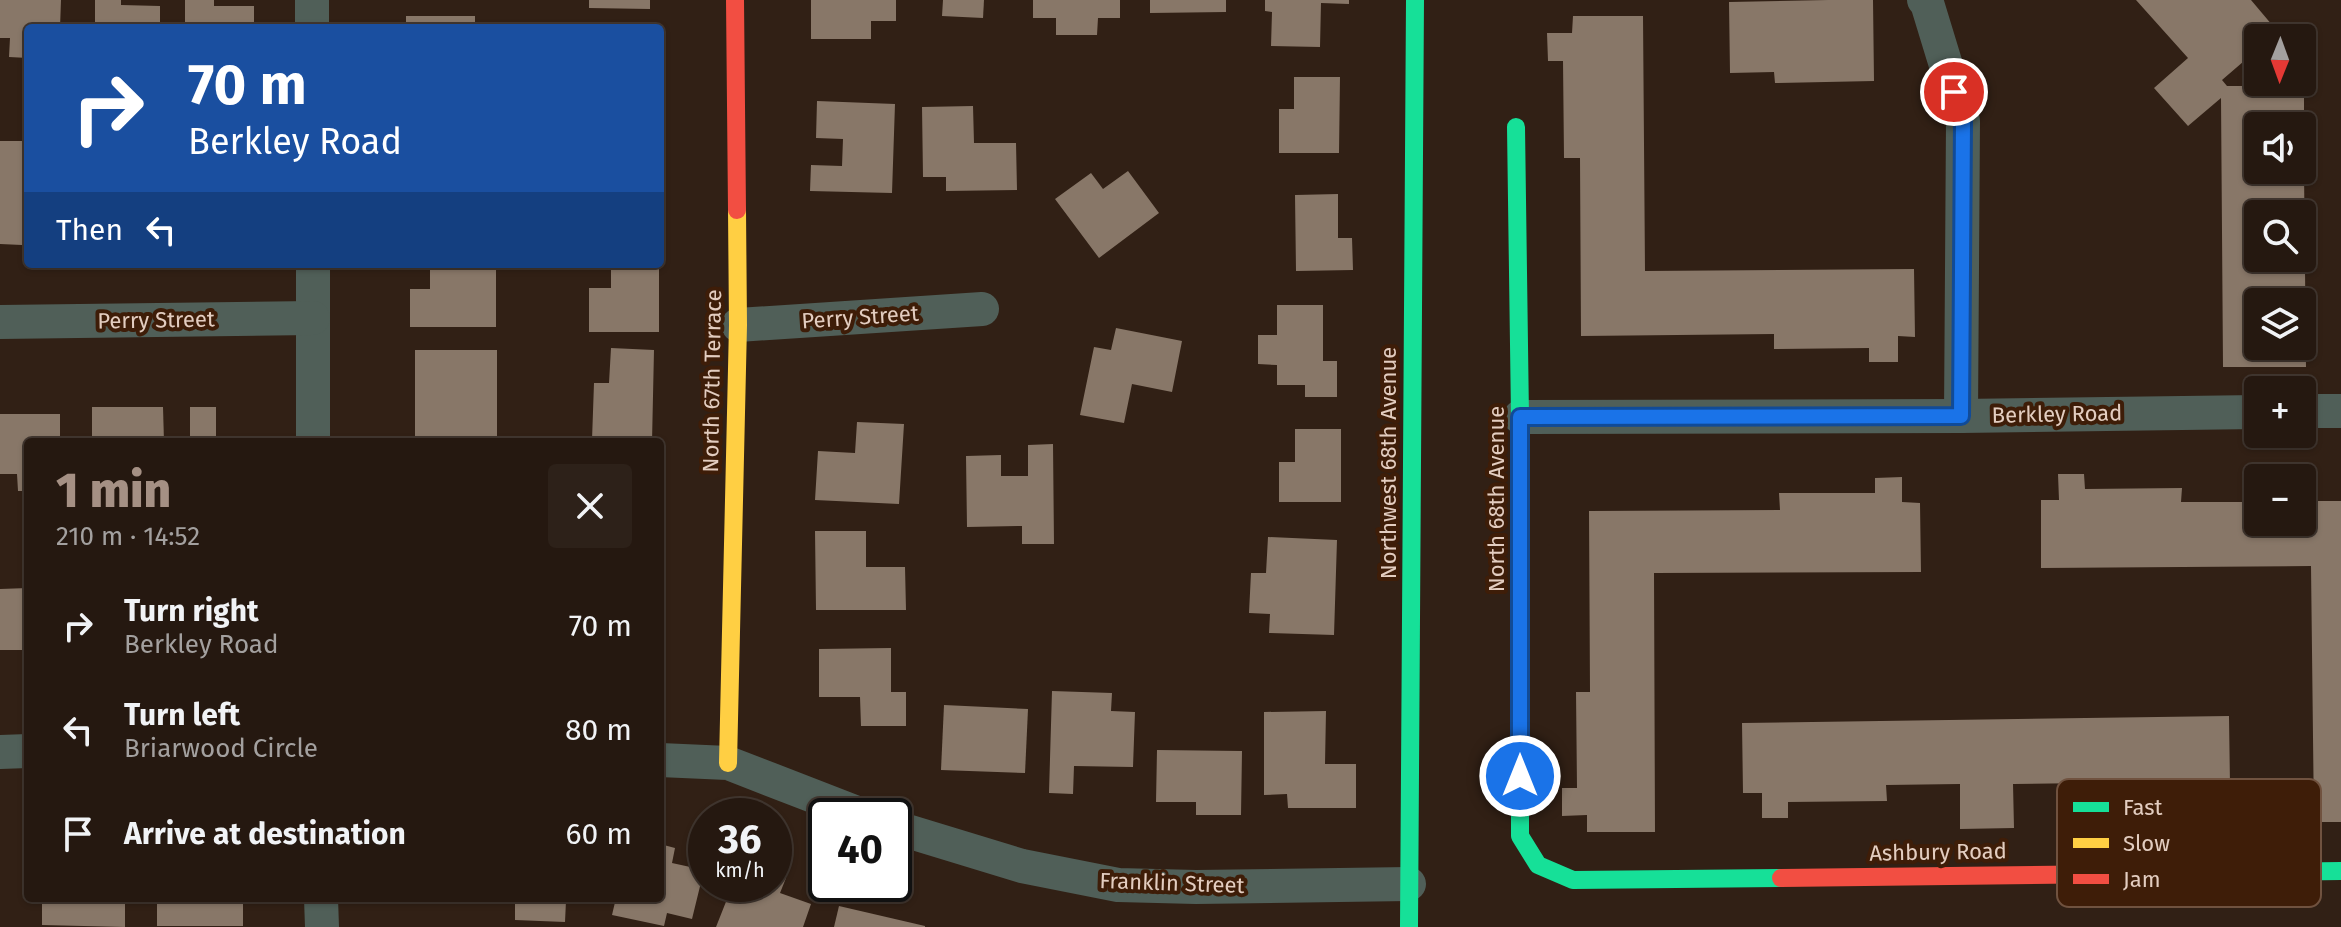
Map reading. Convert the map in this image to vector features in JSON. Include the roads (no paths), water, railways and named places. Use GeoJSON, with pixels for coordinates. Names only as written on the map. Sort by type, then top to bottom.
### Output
{"type":"FeatureCollection","features":[{"type":"Feature","properties":{"kind":"street"},"geometry":{"type":"LineString","coordinates":[[312,0],[312,24]]}},
{"type":"Feature","properties":{"kind":"street","name":"North 67th Terrace"},"geometry":{"type":"LineString","coordinates":[[728,763],[738,325],[735,0]]}},
{"type":"Feature","properties":{"kind":"street","name":"Northwest 68th Avenue"},"geometry":{"type":"LineString","coordinates":[[1409,927],[1415,0]]}},
{"type":"Feature","properties":{"kind":"street"},"geometry":{"type":"LineString","coordinates":[[1924,0],[1963,121],[1961,416]]}},
{"type":"Feature","properties":{"kind":"street","name":"North 68th Avenue"},"geometry":{"type":"LineString","coordinates":[[1516,127],[1520,836],[1538,865]]}},
{"type":"Feature","properties":{"kind":"street"},"geometry":{"type":"LineString","coordinates":[[313,268],[313,438]]}},
{"type":"Feature","properties":{"kind":"street","name":"Perry Street"},"geometry":{"type":"LineString","coordinates":[[738,325],[982,309]]}},
{"type":"Feature","properties":{"kind":"street","name":"Perry Street"},"geometry":{"type":"LineString","coordinates":[[0,322],[313,318]]}},
{"type":"Feature","properties":{"kind":"street"},"geometry":{"type":"LineString","coordinates":[[2316,411],[2341,411]]}},
{"type":"Feature","properties":{"kind":"street","name":"Berkley Road"},"geometry":{"type":"LineString","coordinates":[[1520,417],[2244,412]]}},
{"type":"Feature","properties":{"kind":"street"},"geometry":{"type":"LineString","coordinates":[[0,752],[24,751]]}},
{"type":"Feature","properties":{"kind":"street"},"geometry":{"type":"LineString","coordinates":[[664,760],[728,763],[818,798]]}},
{"type":"Feature","properties":{"kind":"street","name":"Franklin Street"},"geometry":{"type":"LineString","coordinates":[[912,832],[1022,866],[1118,885],[1409,884]]}},
{"type":"Feature","properties":{"kind":"street","name":"Ashbury Road"},"geometry":{"type":"LineString","coordinates":[[1538,865],[1573,880],[2057,874]]}},
{"type":"Feature","properties":{"kind":"street","name":"Ashbury Road"},"geometry":{"type":"LineString","coordinates":[[2321,871],[2341,871]]}},
{"type":"Feature","properties":{"kind":"street"},"geometry":{"type":"LineString","coordinates":[[321,902],[322,927]]}}]}
